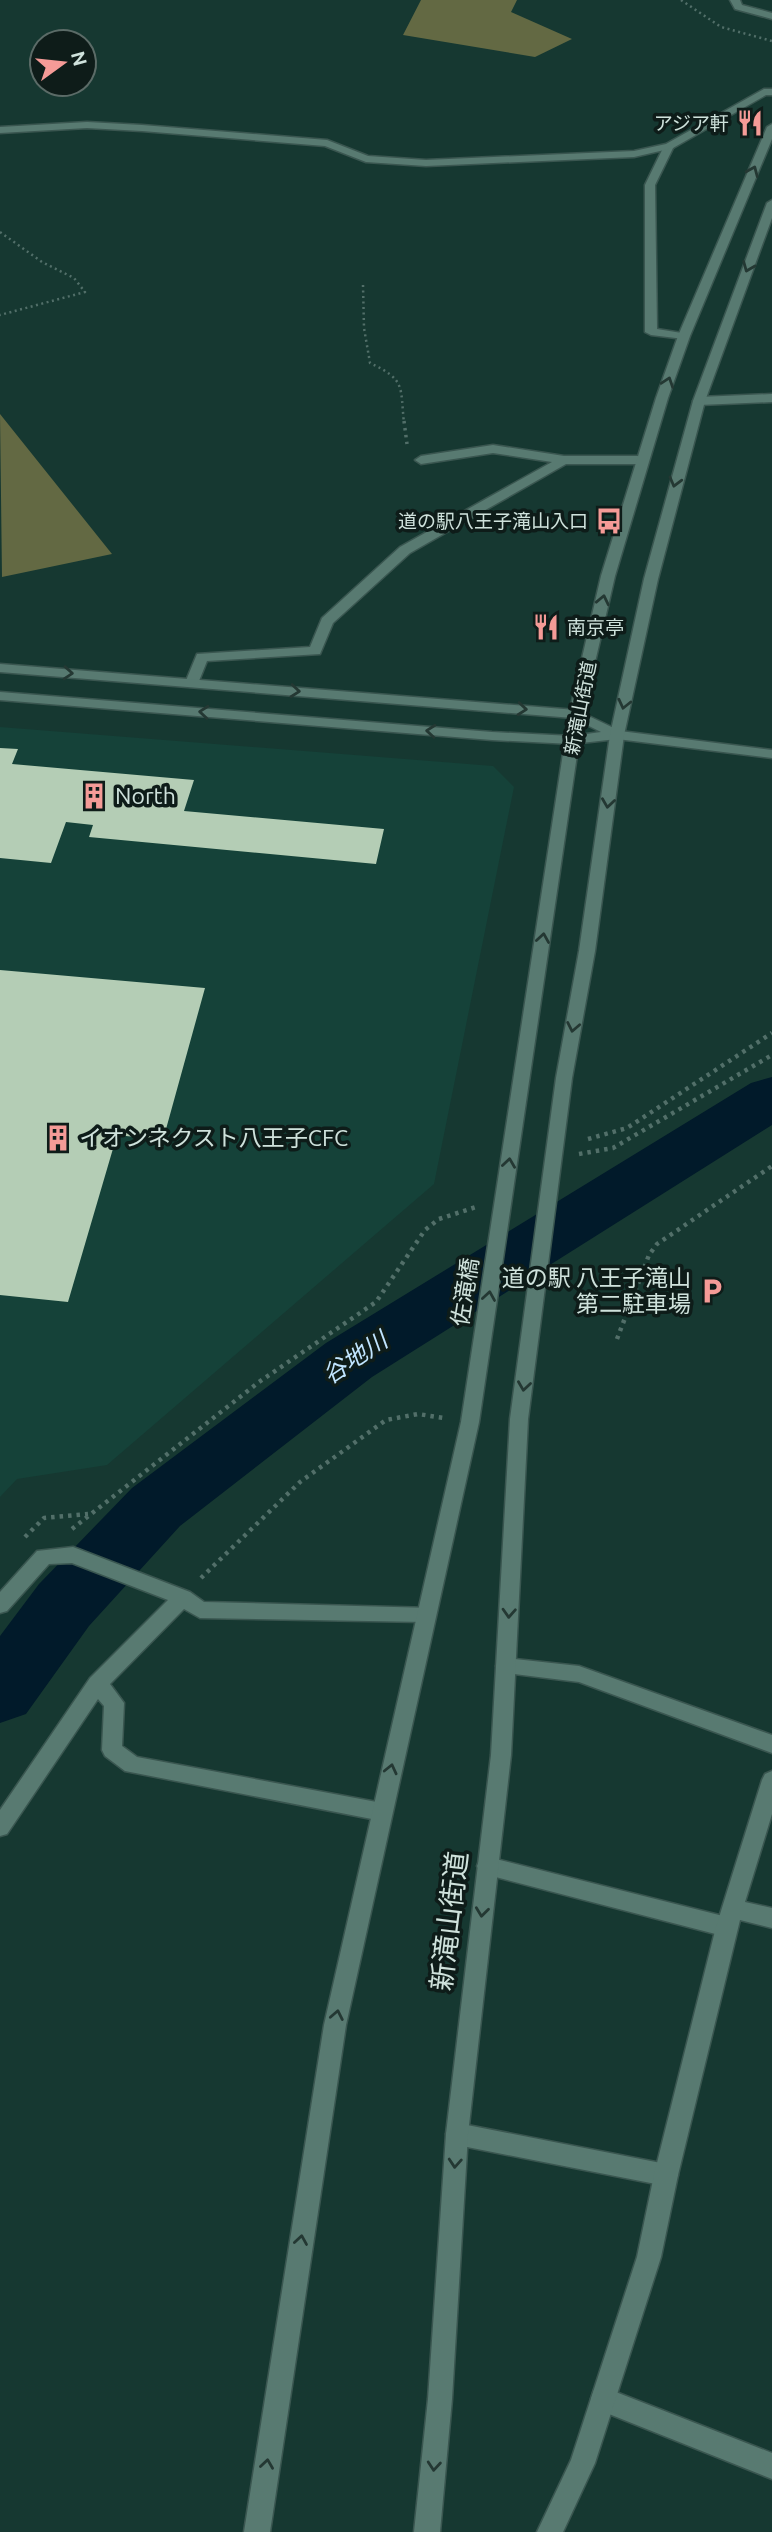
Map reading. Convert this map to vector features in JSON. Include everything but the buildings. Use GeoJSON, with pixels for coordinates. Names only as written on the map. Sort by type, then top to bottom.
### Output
{"type":"FeatureCollection","features":[{"type":"Feature","properties":{"kind":"main road"},"geometry":{"type":"LineString","coordinates":[[735,0],[738,6],[749,12],[772,16]]}},
{"type":"Feature","properties":{"kind":"main road"},"geometry":{"type":"LineString","coordinates":[[0,130],[87,125],[154,129],[327,143],[366,159],[426,163],[634,154],[669,146],[764,92],[772,92]]}},
{"type":"Feature","properties":{"kind":"main road","name":"新滝山街道"},"geometry":{"type":"LineString","coordinates":[[499,1230],[576,714],[608,576],[641,460],[684,335],[772,127]]}},
{"type":"Feature","properties":{"kind":"main road"},"geometry":{"type":"LineString","coordinates":[[669,146],[650,185],[651,332],[684,335]]}},
{"type":"Feature","properties":{"kind":"main road","name":"新滝山街道"},"geometry":{"type":"LineString","coordinates":[[427,2532],[440,2399],[457,2134],[501,1755],[519,1419],[554,1156],[587,951],[617,735],[650,579],[699,401],[772,203]]}},
{"type":"Feature","properties":{"kind":"main road"},"geometry":{"type":"LineString","coordinates":[[699,401],[772,398]]}},
{"type":"Feature","properties":{"kind":"main road"},"geometry":{"type":"LineString","coordinates":[[421,460],[494,449],[564,460],[641,460]]}},
{"type":"Feature","properties":{"kind":"main road"},"geometry":{"type":"LineString","coordinates":[[191,683],[202,657],[315,652],[327,621],[405,550],[564,460]]}},
{"type":"Feature","properties":{"kind":"main road"},"geometry":{"type":"LineString","coordinates":[[0,668],[576,714],[617,735]]}},
{"type":"Feature","properties":{"kind":"main road"},"geometry":{"type":"LineString","coordinates":[[0,696],[572,740],[617,735],[772,754]]}},
{"type":"Feature","properties":{"kind":"main road","name":"佐滝橋"},"geometry":{"type":"LineString","coordinates":[[470,1422],[499,1230]]}},
{"type":"Feature","properties":{"kind":"main road"},"geometry":{"type":"LineString","coordinates":[[257,2532],[335,2025],[470,1422]]}},
{"type":"Feature","properties":{"kind":"main road"},"geometry":{"type":"LineString","coordinates":[[0,1605],[44,1557],[73,1555],[175,1596],[200,1609],[425,1614]]}},
{"type":"Feature","properties":{"kind":"main road"},"geometry":{"type":"LineString","coordinates":[[0,1827],[97,1684],[175,1596]]}},
{"type":"Feature","properties":{"kind":"main road"},"geometry":{"type":"LineString","coordinates":[[506,1666],[579,1674],[772,1744]]}},
{"type":"Feature","properties":{"kind":"main road"},"geometry":{"type":"LineString","coordinates":[[97,1684],[114,1703],[112,1749],[132,1765],[382,1812]]}},
{"type":"Feature","properties":{"kind":"main road"},"geometry":{"type":"LineString","coordinates":[[550,2532],[582,2463],[649,2258],[666,2175],[730,1918],[772,1780]]}},
{"type":"Feature","properties":{"kind":"main road"},"geometry":{"type":"LineString","coordinates":[[488,1866],[730,1918],[772,1918]]}},
{"type":"Feature","properties":{"kind":"main road"},"geometry":{"type":"LineString","coordinates":[[457,2134],[666,2175]]}},
{"type":"Feature","properties":{"kind":"main road"},"geometry":{"type":"LineString","coordinates":[[603,2399],[772,2466]]}},
{"type":"Feature","properties":{"kind":"path"},"geometry":{"type":"LineString","coordinates":[[0,232],[42,262],[74,278],[85,292],[0,315]]}},
{"type":"Feature","properties":{"kind":"path"},"geometry":{"type":"LineString","coordinates":[[363,285],[364,328],[370,363],[391,373],[399,382],[409,456],[421,460]]}},
{"type":"Feature","properties":{"kind":"path"},"geometry":{"type":"LineString","coordinates":[[587,1139],[627,1128],[772,1033]]}},
{"type":"Feature","properties":{"kind":"path"},"geometry":{"type":"LineString","coordinates":[[554,1156],[613,1148],[772,1055]]}},
{"type":"Feature","properties":{"kind":"path"},"geometry":{"type":"LineString","coordinates":[[617,1339],[649,1255],[657,1244],[772,1166]]}},
{"type":"Feature","properties":{"kind":"path"},"geometry":{"type":"LineString","coordinates":[[44,1557],[88,1514],[259,1382],[376,1302],[425,1230],[453,1214],[504,1199]]}},
{"type":"Feature","properties":{"kind":"path"},"geometry":{"type":"LineString","coordinates":[[175,1596],[300,1482],[386,1420],[418,1414],[470,1422]]}},
{"type":"Feature","properties":{"kind":"shaded area"},"geometry":{"type":"Polygon","coordinates":[[[421,0],[517,0],[511,12],[572,39],[535,57],[403,35],[421,0]]]}},
{"type":"Feature","properties":{"kind":"shaded area"},"geometry":{"type":"Polygon","coordinates":[[[0,414],[112,554],[2,577],[0,414]]]}},
{"type":"Feature","properties":{"kind":"shaded area"},"geometry":{"type":"Polygon","coordinates":[[[0,727],[493,766],[514,787],[434,1184],[107,1465],[17,1479],[0,1497],[0,727]]]}},
{"type":"Feature","properties":{"kind":"waterway","name":"谷地川"},"geometry":{"type":"LineString","coordinates":[[0,1692],[64,1605],[156,1507],[349,1360],[772,1097]]}},
{"type":"Feature","properties":{"kind":"place","name":"アジア軒"},"geometry":{"type":"Point","coordinates":[750,123]}},
{"type":"Feature","properties":{"kind":"place","name":"道の駅八王子滝山入口"},"geometry":{"type":"Point","coordinates":[609,521]}},
{"type":"Feature","properties":{"kind":"place","name":"南京亭"},"geometry":{"type":"Point","coordinates":[546,627]}},
{"type":"Feature","properties":{"kind":"place","name":"North"},"geometry":{"type":"Point","coordinates":[94,796]}},
{"type":"Feature","properties":{"kind":"place","name":"イオンネクスト八王子CFC"},"geometry":{"type":"Point","coordinates":[58,1138]}},
{"type":"Feature","properties":{"kind":"place","name":"道の駅 八王子滝山 第二駐車場"},"geometry":{"type":"Point","coordinates":[712,1291]}}]}
